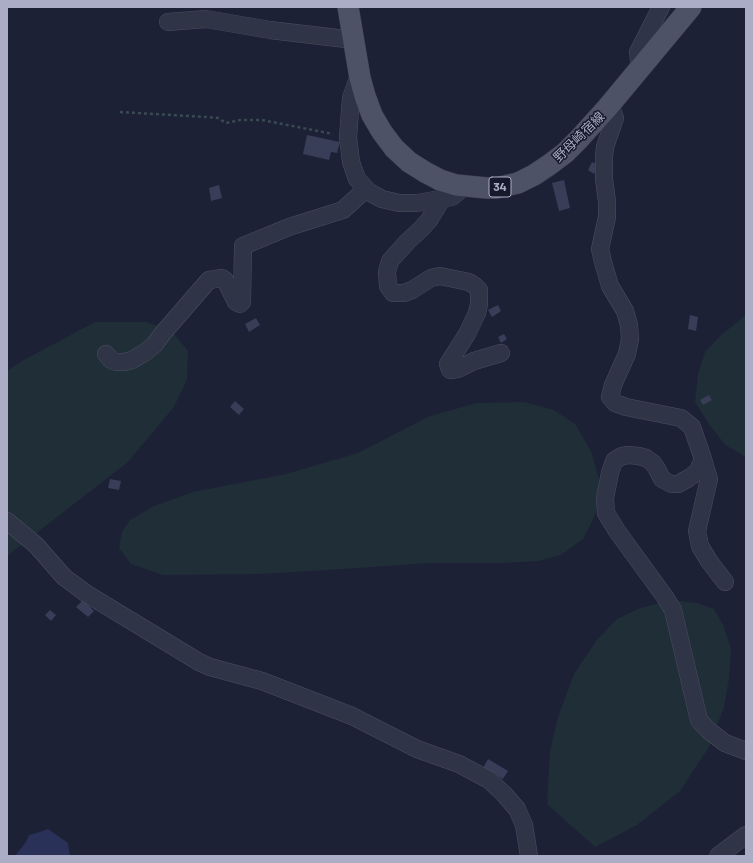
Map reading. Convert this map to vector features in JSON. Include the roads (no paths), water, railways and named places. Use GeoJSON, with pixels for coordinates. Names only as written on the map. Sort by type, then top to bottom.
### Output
{"type":"FeatureCollection","features":[{"type":"Feature","properties":{"kind":"main road","name":"野母崎宿線"},"geometry":{"type":"LineString","coordinates":[[349,8],[365,96],[372,115],[394,148],[409,162],[440,180],[456,185],[487,188],[503,187],[518,183],[534,175],[565,153],[610,105],[691,7]]}},
{"type":"Feature","properties":{"kind":"street"},"geometry":{"type":"LineString","coordinates":[[640,69],[638,52],[662,7]]}},
{"type":"Feature","properties":{"kind":"street"},"geometry":{"type":"LineString","coordinates":[[168,22],[206,19],[270,30],[354,40]]}},
{"type":"Feature","properties":{"kind":"street"},"geometry":{"type":"LineString","coordinates":[[360,73],[351,98],[348,137],[351,162],[357,179],[366,189],[382,199],[399,203],[417,203],[452,197],[466,186]]}},
{"type":"Feature","properties":{"kind":"street"},"geometry":{"type":"LineString","coordinates":[[610,105],[615,118],[605,147],[604,179],[608,202],[607,217],[600,249],[610,286],[625,311],[629,325],[630,339],[627,354],[613,385],[610,397],[615,403],[626,407],[681,418],[692,428],[709,479],[697,531],[700,546],[725,582]]}},
{"type":"Feature","properties":{"kind":"street"},"geometry":{"type":"LineString","coordinates":[[106,354],[111,360],[116,362],[124,362],[132,360],[144,353],[154,345],[209,280],[222,278],[225,280],[236,302],[240,304],[242,302],[243,246],[289,227],[343,210],[366,189]]}},
{"type":"Feature","properties":{"kind":"street"},"geometry":{"type":"LineString","coordinates":[[442,198],[429,220],[390,261],[387,272],[388,286],[393,293],[404,294],[431,278],[440,276],[469,282],[479,290],[479,304],[477,313],[467,334],[448,364],[450,370],[458,369],[474,361],[501,353]]}},
{"type":"Feature","properties":{"kind":"street"},"geometry":{"type":"LineString","coordinates":[[703,459],[698,471],[678,484],[671,484],[662,479],[657,469],[646,458],[629,455],[622,456],[614,461],[610,473],[605,498],[606,513],[617,531],[674,610],[699,720],[708,730],[725,743],[746,751]]}},
{"type":"Feature","properties":{"kind":"street"},"geometry":{"type":"LineString","coordinates":[[7,521],[36,546],[64,577],[87,594],[199,662],[210,667],[262,681],[352,716],[417,749],[459,764],[489,780],[517,809],[524,825],[529,856]]}},
{"type":"Feature","properties":{"kind":"street"},"geometry":{"type":"LineString","coordinates":[[718,856],[746,835]]}},
{"type":"Feature","properties":{"kind":"water"},"geometry":{"type":"Polygon","coordinates":[[[48,829],[68,843],[70,856],[15,856],[26,842],[29,835],[48,829]]]}}]}
